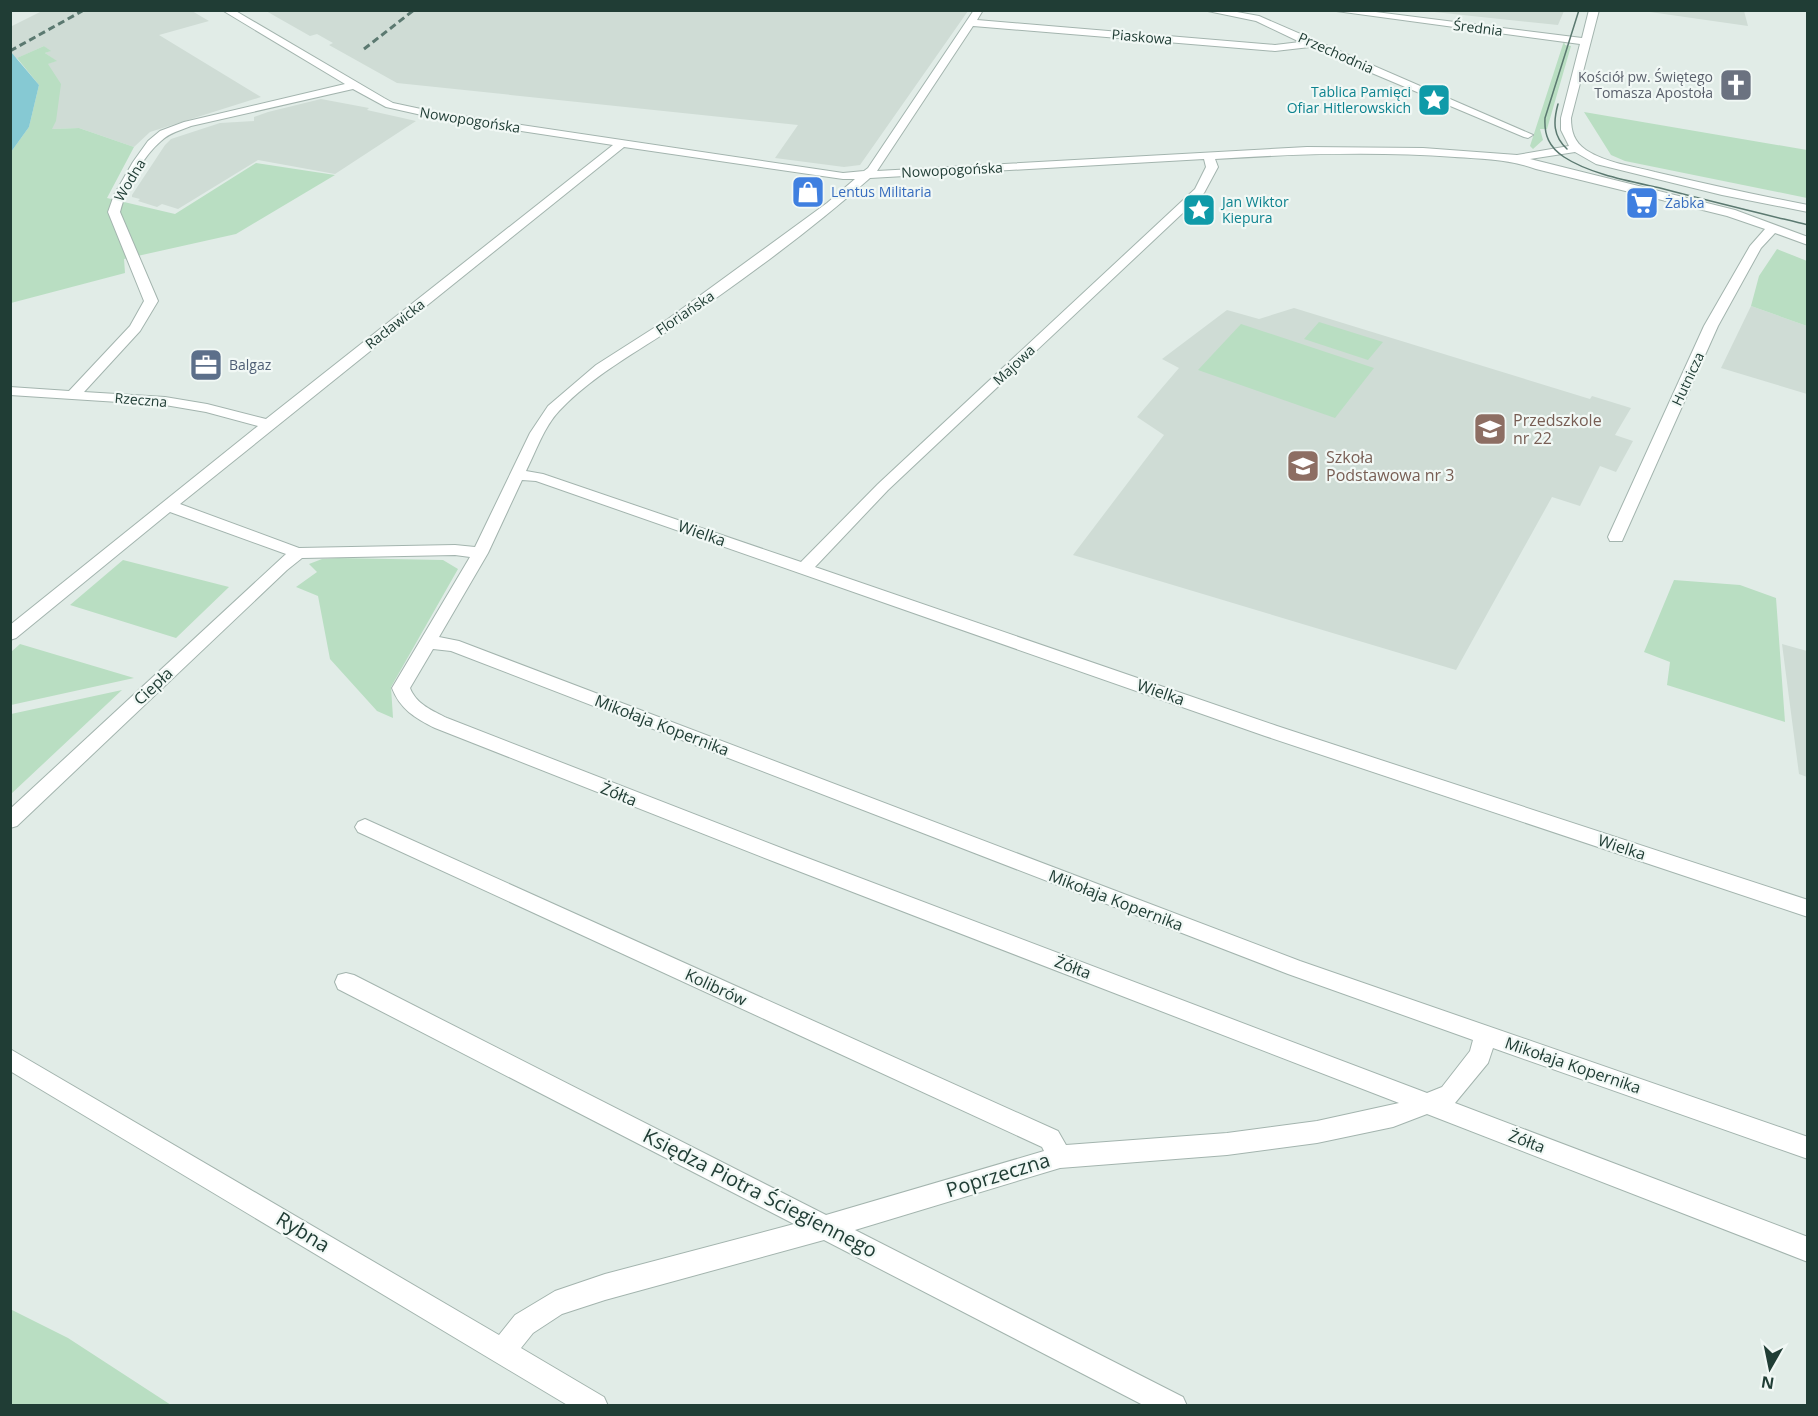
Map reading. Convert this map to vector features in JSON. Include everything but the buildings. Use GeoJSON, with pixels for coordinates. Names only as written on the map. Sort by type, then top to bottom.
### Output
{"type":"FeatureCollection","features":[{"type":"Feature","properties":{"kind":"street","name":"Nowopogońska"},"geometry":{"type":"LineString","coordinates":[[226,10],[390,105],[435,115],[821,174],[865,175],[1307,150],[1386,150],[1517,158]]}},
{"type":"Feature","properties":{"kind":"street","name":"Floriańska"},"geometry":{"type":"LineString","coordinates":[[428,642],[480,553],[537,433],[553,409],[577,386],[727,284],[831,206],[872,170],[980,10]]}},
{"type":"Feature","properties":{"kind":"street","name":"Przechodnia"},"geometry":{"type":"LineString","coordinates":[[1207,10],[1250,16],[1528,135]]}},
{"type":"Feature","properties":{"kind":"street","name":"Średnia"},"geometry":{"type":"LineString","coordinates":[[1333,10],[1587,42]]}},
{"type":"Feature","properties":{"kind":"street"},"geometry":{"type":"LineString","coordinates":[[1594,10],[1566,118],[1566,129],[1577,148],[1600,162],[1635,172],[1808,209]]}},
{"type":"Feature","properties":{"kind":"street","name":"Piaskowa"},"geometry":{"type":"LineString","coordinates":[[973,22],[1275,48],[1311,44]]}},
{"type":"Feature","properties":{"kind":"street","name":"Wodna"},"geometry":{"type":"LineString","coordinates":[[73,395],[135,328],[151,302],[114,212],[118,197],[156,140],[171,130],[188,124],[355,85]]}},
{"type":"Feature","properties":{"kind":"street","name":"Racławicka"},"geometry":{"type":"LineString","coordinates":[[10,634],[622,143]]}},
{"type":"Feature","properties":{"kind":"street"},"geometry":{"type":"LineString","coordinates":[[1517,158],[1577,148]]}},
{"type":"Feature","properties":{"kind":"street","name":"Majowa"},"geometry":{"type":"LineString","coordinates":[[804,569],[883,487],[1200,191],[1212,167],[1209,156]]}},
{"type":"Feature","properties":{"kind":"street"},"geometry":{"type":"LineString","coordinates":[[1517,158],[1540,166],[1731,213],[1808,241]]}},
{"type":"Feature","properties":{"kind":"street","name":"Hutnicza"},"geometry":{"type":"LineString","coordinates":[[1616,537],[1711,327],[1756,246],[1773,228]]}},
{"type":"Feature","properties":{"kind":"street","name":"Rzeczna"},"geometry":{"type":"LineString","coordinates":[[10,391],[165,401],[207,408],[269,424]]}},
{"type":"Feature","properties":{"kind":"street","name":"Wielka"},"geometry":{"type":"LineString","coordinates":[[516,475],[538,477],[1271,731],[1808,909]]}},
{"type":"Feature","properties":{"kind":"street"},"geometry":{"type":"LineString","coordinates":[[169,506],[297,554],[455,550],[480,553]]}},
{"type":"Feature","properties":{"kind":"street","name":"Ciepła"},"geometry":{"type":"LineString","coordinates":[[10,821],[281,566],[297,554]]}},
{"type":"Feature","properties":{"kind":"street","name":"Mikołaja Kopernika"},"geometry":{"type":"LineString","coordinates":[[428,642],[453,645],[1209,936],[1808,1148]]}},
{"type":"Feature","properties":{"kind":"street","name":"Żółta"},"geometry":{"type":"LineString","coordinates":[[428,642],[401,688],[404,699],[414,708],[441,723],[648,806],[1428,1102],[1808,1250]]}},
{"type":"Feature","properties":{"kind":"street","name":"Kolibrów"},"geometry":{"type":"LineString","coordinates":[[364,827],[1050,1139],[1060,1157]]}},
{"type":"Feature","properties":{"kind":"street","name":"Księdza Piotra Ściegiennego"},"geometry":{"type":"LineString","coordinates":[[345,982],[1174,1406]]}},
{"type":"Feature","properties":{"kind":"street","name":"Poprzeczna"},"geometry":{"type":"LineString","coordinates":[[503,1350],[524,1324],[555,1304],[649,1275],[826,1227],[1060,1157],[1227,1144],[1317,1132],[1393,1116],[1450,1095],[1480,1056],[1486,1034]]}},
{"type":"Feature","properties":{"kind":"street","name":"Rybna"},"geometry":{"type":"LineString","coordinates":[[10,1059],[595,1406]]}},
{"type":"Feature","properties":{"kind":"shaded area"},"geometry":{"type":"Polygon","coordinates":[[[968,10],[860,165],[844,167],[775,158],[798,125],[397,83],[329,45],[333,43],[317,34],[310,36],[266,11],[968,10]]]}},
{"type":"Feature","properties":{"kind":"shaded area"},"geometry":{"type":"Polygon","coordinates":[[[1564,10],[1558,25],[1425,11],[1564,10]]]}},
{"type":"Feature","properties":{"kind":"shaded area"},"geometry":{"type":"Polygon","coordinates":[[[42,11],[192,11],[209,21],[159,35],[261,97],[150,132],[134,147],[79,128],[52,129],[47,64],[56,61],[45,53],[50,51],[44,46],[11,61],[10,27],[42,11]]]}},
{"type":"Feature","properties":{"kind":"shaded area"},"geometry":{"type":"Polygon","coordinates":[[[1643,11],[1744,11],[1748,26],[1643,11]]]}},
{"type":"Feature","properties":{"kind":"shaded area"},"geometry":{"type":"Polygon","coordinates":[[[321,99],[369,108],[367,110],[416,121],[335,174],[258,160],[178,209],[162,204],[157,207],[132,197],[171,139],[220,123],[254,121],[254,117],[268,112],[321,99]]]}},
{"type":"Feature","properties":{"kind":"shaded area"},"geometry":{"type":"Polygon","coordinates":[[[1751,306],[1807,326],[1807,394],[1721,368],[1751,306]]]}},
{"type":"Feature","properties":{"kind":"shaded area","name":"Szkoła Podstawowa nr 3"},"geometry":{"type":"Polygon","coordinates":[[[1294,308],[1590,399],[1592,396],[1631,408],[1615,435],[1633,441],[1616,472],[1600,466],[1580,506],[1552,497],[1456,670],[1073,555],[1164,435],[1137,417],[1179,368],[1162,359],[1227,310],[1259,319],[1294,308]]]}},
{"type":"Feature","properties":{"kind":"shaded area"},"geometry":{"type":"Polygon","coordinates":[[[1782,644],[1807,651],[1807,777],[1799,774],[1782,644]]]}},
{"type":"Feature","properties":{"kind":"green space"},"geometry":{"type":"Polygon","coordinates":[[[1564,41],[1565,45],[1571,46],[1547,129],[1540,129],[1543,140],[1533,149],[1530,146],[1564,41]]]}},
{"type":"Feature","properties":{"kind":"green space"},"geometry":{"type":"Polygon","coordinates":[[[44,46],[51,51],[45,53],[57,61],[48,64],[61,84],[56,121],[52,129],[79,128],[134,147],[107,198],[175,214],[256,163],[335,175],[236,234],[124,259],[125,273],[11,303],[11,152],[29,127],[39,85],[17,58],[44,46]]]}},
{"type":"Feature","properties":{"kind":"green space"},"geometry":{"type":"Polygon","coordinates":[[[1584,112],[1807,150],[1807,198],[1625,161],[1611,155],[1584,112]]]}},
{"type":"Feature","properties":{"kind":"green space"},"geometry":{"type":"Polygon","coordinates":[[[1777,249],[1807,261],[1807,326],[1751,306],[1759,276],[1777,249]]]}},
{"type":"Feature","properties":{"kind":"green space"},"geometry":{"type":"Polygon","coordinates":[[[1319,322],[1383,342],[1368,360],[1304,339],[1319,322]]]}},
{"type":"Feature","properties":{"kind":"green space"},"geometry":{"type":"Polygon","coordinates":[[[1241,324],[1374,368],[1335,418],[1198,370],[1241,324]]]}},
{"type":"Feature","properties":{"kind":"green space"},"geometry":{"type":"Polygon","coordinates":[[[322,559],[443,560],[458,569],[391,687],[393,718],[377,711],[330,659],[318,596],[296,587],[317,572],[309,564],[322,559]]]}},
{"type":"Feature","properties":{"kind":"green space"},"geometry":{"type":"Polygon","coordinates":[[[123,560],[229,587],[176,638],[70,605],[123,560]]]}},
{"type":"Feature","properties":{"kind":"green space"},"geometry":{"type":"Polygon","coordinates":[[[1674,580],[1740,585],[1776,598],[1785,722],[1667,685],[1670,662],[1644,652],[1674,580]]]}},
{"type":"Feature","properties":{"kind":"green space"},"geometry":{"type":"Polygon","coordinates":[[[20,644],[134,678],[11,705],[11,652],[20,644]]]}},
{"type":"Feature","properties":{"kind":"green space"},"geometry":{"type":"Polygon","coordinates":[[[122,690],[11,794],[11,714],[122,690]]]}},
{"type":"Feature","properties":{"kind":"green space"},"geometry":{"type":"Polygon","coordinates":[[[10,1309],[68,1338],[171,1405],[11,1405],[10,1309]]]}},
{"type":"Feature","properties":{"kind":"water"},"geometry":{"type":"Polygon","coordinates":[[[11,52],[39,85],[29,127],[11,152],[11,52]]]}},
{"type":"Feature","properties":{"kind":"tram line"},"geometry":{"type":"LineString","coordinates":[[1579,10],[1545,118],[1548,140],[1559,153],[1574,163],[1610,176],[1808,225]]}},
{"type":"Feature","properties":{"kind":"tram line"},"geometry":{"type":"LineString","coordinates":[[1558,104],[1555,128],[1559,139],[1567,149]]}},
{"type":"Feature","properties":{"kind":"railway"},"geometry":{"type":"LineString","coordinates":[[10,51],[84,10]]}},
{"type":"Feature","properties":{"kind":"railway"},"geometry":{"type":"LineString","coordinates":[[364,49],[414,10]]}},
{"type":"Feature","properties":{"kind":"place","name":"Kościół pw. Świętego Tomasza Apostoła"},"geometry":{"type":"Point","coordinates":[1736,85]}},
{"type":"Feature","properties":{"kind":"place","name":"Tablica Pamięci Ofiar Hitlerowskich"},"geometry":{"type":"Point","coordinates":[1434,100]}},
{"type":"Feature","properties":{"kind":"place","name":"Lentus Militaria"},"geometry":{"type":"Point","coordinates":[808,192]}},
{"type":"Feature","properties":{"kind":"place","name":"Żabka"},"geometry":{"type":"Point","coordinates":[1642,203]}},
{"type":"Feature","properties":{"kind":"place","name":"Jan Wiktor Kiepura"},"geometry":{"type":"Point","coordinates":[1199,210]}},
{"type":"Feature","properties":{"kind":"place","name":"Balgaz"},"geometry":{"type":"Point","coordinates":[206,365]}},
{"type":"Feature","properties":{"kind":"place","name":"Przedszkole nr 22"},"geometry":{"type":"Point","coordinates":[1490,429]}},
{"type":"Feature","properties":{"kind":"place","name":"Szkoła Podstawowa nr 3"},"geometry":{"type":"Point","coordinates":[1303,466]}}]}
